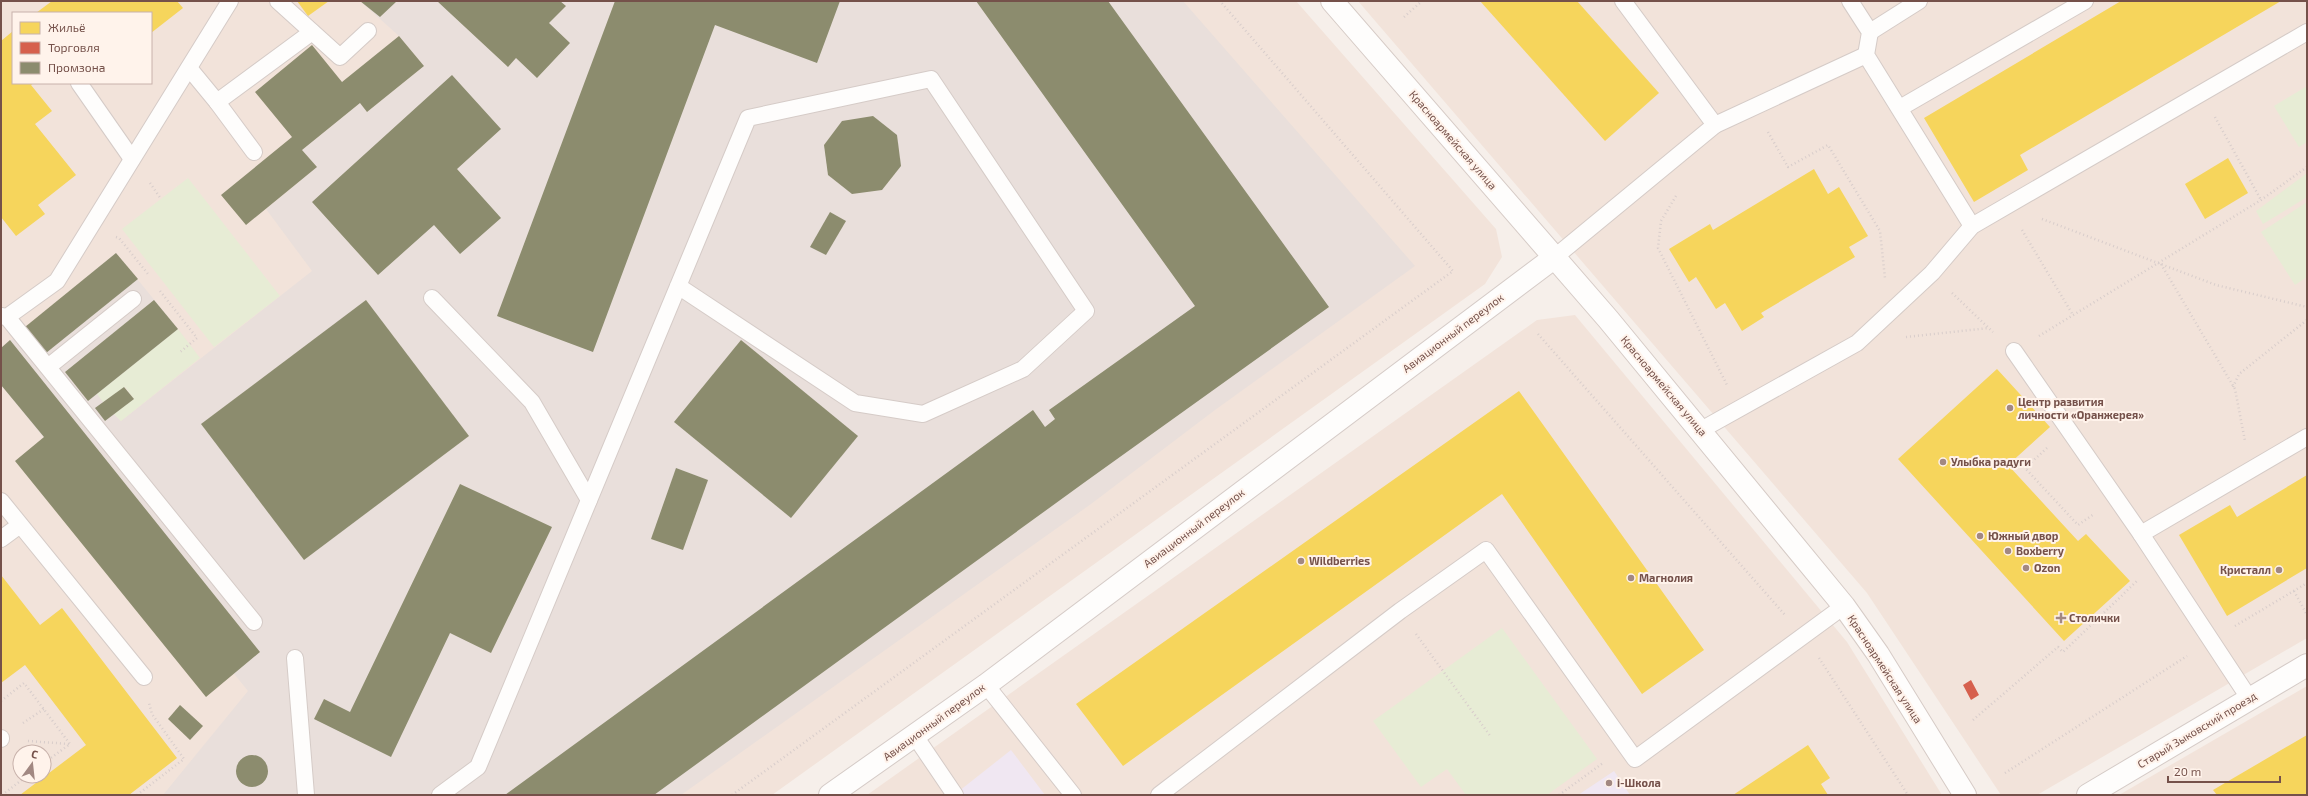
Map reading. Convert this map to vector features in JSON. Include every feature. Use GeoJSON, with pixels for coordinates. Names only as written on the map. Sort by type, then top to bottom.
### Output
{"type":"FeatureCollection","features":[{"type":"Feature","properties":{"kind":"street","name":"Красноармейская улица"},"geometry":{"type":"LineString","coordinates":[[1332,1],[1555,257],[1701,430],[1844,606],[1878,654],[1965,795]]}},
{"type":"Feature","properties":{"kind":"street","name":"Авиационный переулок"},"geometry":{"type":"LineString","coordinates":[[830,795],[986,685],[1555,257]]}},
{"type":"Feature","properties":{"kind":"street","name":"Старый Зыковский проезд"},"geometry":{"type":"LineString","coordinates":[[2088,795],[2249,698],[2307,665]]}},
{"type":"Feature","properties":{"kind":"lane"},"geometry":{"type":"LineString","coordinates":[[230,1],[57,281],[4,317],[48,367],[254,622]]}},
{"type":"Feature","properties":{"kind":"lane"},"geometry":{"type":"LineString","coordinates":[[278,1],[340,57],[368,31]]}},
{"type":"Feature","properties":{"kind":"lane"},"geometry":{"type":"LineString","coordinates":[[1623,1],[1715,125]]}},
{"type":"Feature","properties":{"kind":"lane"},"geometry":{"type":"LineString","coordinates":[[1850,1],[1870,32],[1866,55],[1972,226]]}},
{"type":"Feature","properties":{"kind":"lane"},"geometry":{"type":"LineString","coordinates":[[1870,32],[1919,1]]}},
{"type":"Feature","properties":{"kind":"lane"},"geometry":{"type":"LineString","coordinates":[[1900,108],[2085,1]]}},
{"type":"Feature","properties":{"kind":"lane"},"geometry":{"type":"LineString","coordinates":[[217,102],[312,32]]}},
{"type":"Feature","properties":{"kind":"lane"},"geometry":{"type":"LineString","coordinates":[[1701,430],[1857,343],[1932,273],[1972,226],[2307,32]]}},
{"type":"Feature","properties":{"kind":"lane"},"geometry":{"type":"LineString","coordinates":[[1555,257],[1715,125],[1866,55]]}},
{"type":"Feature","properties":{"kind":"lane"},"geometry":{"type":"LineString","coordinates":[[188,68],[217,102],[254,152]]}},
{"type":"Feature","properties":{"kind":"lane"},"geometry":{"type":"LineString","coordinates":[[440,795],[478,767],[678,286],[748,118],[932,79],[1086,311],[1023,368],[923,414],[855,403],[678,286]]}},
{"type":"Feature","properties":{"kind":"lane"},"geometry":{"type":"LineString","coordinates":[[80,84],[132,159]]}},
{"type":"Feature","properties":{"kind":"lane"},"geometry":{"type":"LineString","coordinates":[[432,298],[532,402],[589,500]]}},
{"type":"Feature","properties":{"kind":"lane"},"geometry":{"type":"LineString","coordinates":[[48,367],[133,299]]}},
{"type":"Feature","properties":{"kind":"lane"},"geometry":{"type":"LineString","coordinates":[[2014,351],[2141,534],[2249,698]]}},
{"type":"Feature","properties":{"kind":"lane"},"geometry":{"type":"LineString","coordinates":[[2141,534],[2307,437]]}},
{"type":"Feature","properties":{"kind":"lane"},"geometry":{"type":"LineString","coordinates":[[1,501],[144,677]]}},
{"type":"Feature","properties":{"kind":"lane"},"geometry":{"type":"LineString","coordinates":[[1,539],[20,525]]}},
{"type":"Feature","properties":{"kind":"lane"},"geometry":{"type":"LineString","coordinates":[[1159,795],[1400,611],[1486,550],[1635,759],[1844,606]]}},
{"type":"Feature","properties":{"kind":"lane"},"geometry":{"type":"LineString","coordinates":[[295,658],[306,795]]}},
{"type":"Feature","properties":{"kind":"lane"},"geometry":{"type":"LineString","coordinates":[[986,685],[1073,795]]}},
{"type":"Feature","properties":{"kind":"lane"},"geometry":{"type":"LineString","coordinates":[[915,736],[955,795]]}},
{"type":"Feature","properties":{"kind":"path"},"geometry":{"type":"LineString","coordinates":[[732,795],[1453,271],[1220,1]]}},
{"type":"Feature","properties":{"kind":"path"},"geometry":{"type":"LineString","coordinates":[[1404,17],[1422,1]]}},
{"type":"Feature","properties":{"kind":"path"},"geometry":{"type":"LineString","coordinates":[[2202,94],[2261,200]]}},
{"type":"Feature","properties":{"kind":"path"},"geometry":{"type":"LineString","coordinates":[[1754,107],[1788,167],[1828,145],[1880,231],[1889,313]]}},
{"type":"Feature","properties":{"kind":"path"},"geometry":{"type":"LineString","coordinates":[[1932,273],[2014,351],[2261,200],[2307,167]]}},
{"type":"Feature","properties":{"kind":"path"},"geometry":{"type":"LineString","coordinates":[[1677,194],[1661,222],[1658,248],[1738,408]]}},
{"type":"Feature","properties":{"kind":"path"},"geometry":{"type":"LineString","coordinates":[[2008,206],[2216,285],[2307,306]]}},
{"type":"Feature","properties":{"kind":"path"},"geometry":{"type":"LineString","coordinates":[[2008,206],[2073,315]]}},
{"type":"Feature","properties":{"kind":"path"},"geometry":{"type":"LineString","coordinates":[[2160,263],[2233,387],[2251,470]]}},
{"type":"Feature","properties":{"kind":"path"},"geometry":{"type":"LineString","coordinates":[[2233,387],[2239,374],[2307,320]]}},
{"type":"Feature","properties":{"kind":"path"},"geometry":{"type":"LineString","coordinates":[[1904,338],[1989,328]]}},
{"type":"Feature","properties":{"kind":"path"},"geometry":{"type":"LineString","coordinates":[[1538,334],[1803,636],[1836,681],[1908,795]]}},
{"type":"Feature","properties":{"kind":"path"},"geometry":{"type":"LineString","coordinates":[[2068,430],[2025,468],[2078,525],[2115,498]]}},
{"type":"Feature","properties":{"kind":"path"},"geometry":{"type":"LineString","coordinates":[[1973,720],[2058,647],[2063,652],[2159,561]]}},
{"type":"Feature","properties":{"kind":"path"},"geometry":{"type":"LineString","coordinates":[[2005,773],[2211,640],[2307,583]]}},
{"type":"Feature","properties":{"kind":"path"},"geometry":{"type":"LineString","coordinates":[[2294,591],[2307,615]]}},
{"type":"Feature","properties":{"kind":"path"},"geometry":{"type":"LineString","coordinates":[[1400,611],[1491,737]]}},
{"type":"Feature","properties":{"kind":"path"},"geometry":{"type":"LineString","coordinates":[[137,795],[184,759],[152,714],[144,677]]}},
{"type":"Feature","properties":{"kind":"path"},"geometry":{"type":"LineString","coordinates":[[1,701],[24,683],[70,744]]}},
{"type":"Feature","properties":{"kind":"path"},"geometry":{"type":"LineString","coordinates":[[1,738],[70,744]]}},
{"type":"Feature","properties":{"kind":"path"},"geometry":{"type":"LineString","coordinates":[[52,757],[70,744]]}},
{"type":"Feature","properties":{"kind":"path"},"geometry":{"type":"LineString","coordinates":[[1559,795],[1626,746]]}},
{"type":"Feature","properties":{"kind":"path"},"geometry":{"type":"LineString","coordinates":[[2,795],[16,784]]}},
{"type":"Feature","properties":{"kind":"shaded area"},"geometry":{"type":"Polygon","coordinates":[[[1,1],[1296,1],[1496,229],[1502,257],[1485,284],[772,795],[1,795],[1,1]]]}},
{"type":"Feature","properties":{"kind":"shaded area"},"geometry":{"type":"Polygon","coordinates":[[[360,1],[1183,1],[1415,266],[1215,410],[1091,504],[681,795],[163,795],[248,691],[1,385],[1,348],[116,253],[178,329],[103,402],[124,387],[134,399],[114,414],[121,421],[312,271],[266,209],[317,167],[302,150],[360,103],[367,112],[424,66],[399,36],[360,1]]]}},
{"type":"Feature","properties":{"kind":"shaded area"},"geometry":{"type":"Polygon","coordinates":[[[1358,1],[2307,1],[2307,638],[2037,795],[2001,795],[1867,593],[1358,1]]]}},
{"type":"Feature","properties":{"kind":"shaded area"},"geometry":{"type":"Polygon","coordinates":[[[1575,315],[1847,642],[1942,795],[867,795],[1537,320],[1575,315]]]}},
{"type":"Feature","properties":{"kind":"shaded area"},"geometry":{"type":"Polygon","coordinates":[[[2307,686],[2307,795],[2119,795],[2307,686]]]}},
{"type":"Feature","properties":{"kind":"shaded area"},"geometry":{"type":"Polygon","coordinates":[[[1011,750],[1045,795],[954,795],[1011,750]]]}},
{"type":"Feature","properties":{"kind":"shaded area","name":"i-Школа"},"geometry":{"type":"Polygon","coordinates":[[[1614,771],[1630,795],[1578,795],[1614,771]]]}},
{"type":"Feature","properties":{"kind":"green space"},"geometry":{"type":"Polygon","coordinates":[[[2307,86],[2307,142],[2299,147],[2274,106],[2307,86]]]}},
{"type":"Feature","properties":{"kind":"green space"},"geometry":{"type":"Polygon","coordinates":[[[2307,173],[2307,197],[2263,224],[2256,211],[2307,173]]]}},
{"type":"Feature","properties":{"kind":"green space"},"geometry":{"type":"Polygon","coordinates":[[[188,178],[280,296],[214,347],[122,229],[188,178]]]}},
{"type":"Feature","properties":{"kind":"green space"},"geometry":{"type":"Polygon","coordinates":[[[2307,202],[2307,277],[2295,285],[2261,232],[2307,202]]]}},
{"type":"Feature","properties":{"kind":"green space"},"geometry":{"type":"Polygon","coordinates":[[[178,329],[200,358],[121,421],[114,414],[134,399],[125,387],[103,402],[97,394],[178,329]]]}},
{"type":"Feature","properties":{"kind":"green space"},"geometry":{"type":"Polygon","coordinates":[[[1502,628],[1597,759],[1547,795],[1466,795],[1447,769],[1421,787],[1373,721],[1502,628]]]}},
{"type":"Feature","properties":{"kind":"building: Жильё"},"geometry":{"type":"Polygon","coordinates":[[[52,1],[177,1],[183,8],[152,32],[152,12],[37,12],[52,1]]]}},
{"type":"Feature","properties":{"kind":"building: Жильё"},"geometry":{"type":"Polygon","coordinates":[[[297,1],[329,1],[308,16],[297,1]]]}},
{"type":"Feature","properties":{"kind":"building: Жильё"},"geometry":{"type":"Polygon","coordinates":[[[1480,1],[1577,1],[1659,93],[1605,141],[1480,1]]]}},
{"type":"Feature","properties":{"kind":"building: Жильё"},"geometry":{"type":"Polygon","coordinates":[[[2121,1],[2281,1],[2020,155],[2028,170],[1974,202],[1924,118],[2121,1]]]}},
{"type":"Feature","properties":{"kind":"building: Жильё"},"geometry":{"type":"Polygon","coordinates":[[[12,32],[12,84],[32,84],[31,85],[52,111],[35,124],[76,175],[38,205],[45,214],[16,236],[1,217],[1,41],[12,32]]]}},
{"type":"Feature","properties":{"kind":"building: Жильё"},"geometry":{"type":"Polygon","coordinates":[[[2228,158],[2248,193],[2205,219],[2185,184],[2228,158]]]}},
{"type":"Feature","properties":{"kind":"building: Жильё"},"geometry":{"type":"Polygon","coordinates":[[[1814,169],[1828,194],[1839,187],[1868,236],[1849,247],[1855,257],[1761,313],[1764,317],[1742,331],[1725,303],[1716,309],[1696,277],[1689,282],[1669,249],[1710,224],[1713,230],[1814,169]]]}},
{"type":"Feature","properties":{"kind":"building: Жильё"},"geometry":{"type":"Polygon","coordinates":[[[1997,369],[2050,427],[2008,465],[2078,541],[2086,534],[2130,581],[2064,641],[1898,459],[1997,369]]]}},
{"type":"Feature","properties":{"kind":"building: Жильё"},"geometry":{"type":"Polygon","coordinates":[[[1519,391],[1704,650],[1642,694],[1502,494],[1123,766],[1076,704],[1519,391]]]}},
{"type":"Feature","properties":{"kind":"building: Жильё"},"geometry":{"type":"Polygon","coordinates":[[[2307,475],[2307,568],[2227,616],[2179,535],[2230,505],[2237,517],[2307,475]]]}},
{"type":"Feature","properties":{"kind":"building: Жильё"},"geometry":{"type":"Polygon","coordinates":[[[1,575],[40,625],[62,608],[177,758],[129,795],[20,795],[35,784],[52,784],[52,771],[86,745],[25,665],[1,683],[1,575]]]}},
{"type":"Feature","properties":{"kind":"building: Жильё"},"geometry":{"type":"Polygon","coordinates":[[[2307,735],[2307,795],[2217,795],[2213,790],[2307,735]]]}},
{"type":"Feature","properties":{"kind":"building: Жильё"},"geometry":{"type":"Polygon","coordinates":[[[1808,745],[1830,778],[1821,784],[1828,795],[1733,795],[1808,745]]]}},
{"type":"Feature","properties":{"kind":"building: Торговля"},"geometry":{"type":"Polygon","coordinates":[[[1971,680],[1979,695],[1971,700],[1963,685],[1971,680]]]}},
{"type":"Feature","properties":{"kind":"building: Промзона"},"geometry":{"type":"Polygon","coordinates":[[[360,1],[397,1],[380,17],[360,1]]]}},
{"type":"Feature","properties":{"kind":"building: Промзона"},"geometry":{"type":"Polygon","coordinates":[[[437,1],[560,1],[566,6],[549,23],[570,43],[537,78],[516,58],[508,67],[437,1]]]}},
{"type":"Feature","properties":{"kind":"building: Промзона"},"geometry":{"type":"Polygon","coordinates":[[[615,1],[840,1],[817,63],[715,25],[593,352],[497,316],[615,1]]]}},
{"type":"Feature","properties":{"kind":"building: Промзона"},"geometry":{"type":"Polygon","coordinates":[[[976,1],[1108,1],[1329,307],[654,795],[505,795],[1033,410],[1045,427],[1055,419],[1049,410],[1195,306],[976,1]]]}},
{"type":"Feature","properties":{"kind":"building: Промзона"},"geometry":{"type":"Polygon","coordinates":[[[399,36],[424,66],[367,112],[360,103],[302,150],[317,167],[246,225],[221,195],[292,137],[255,92],[312,45],[342,82],[399,36]]]}},
{"type":"Feature","properties":{"kind":"building: Промзона"},"geometry":{"type":"Polygon","coordinates":[[[452,75],[501,129],[457,169],[501,218],[460,254],[434,225],[378,275],[312,202],[452,75]]]}},
{"type":"Feature","properties":{"kind":"building: Промзона"},"geometry":{"type":"Polygon","coordinates":[[[873,116],[897,135],[901,166],[882,190],[852,194],[828,175],[824,145],[842,121],[873,116]]]}},
{"type":"Feature","properties":{"kind":"building: Промзона"},"geometry":{"type":"Polygon","coordinates":[[[830,212],[846,221],[826,255],[810,247],[830,212]]]}},
{"type":"Feature","properties":{"kind":"building: Промзона"},"geometry":{"type":"Polygon","coordinates":[[[116,253],[138,279],[46,353],[25,327],[116,253]]]}},
{"type":"Feature","properties":{"kind":"building: Промзона"},"geometry":{"type":"Polygon","coordinates":[[[154,300],[178,329],[88,401],[65,372],[154,300]]]}},
{"type":"Feature","properties":{"kind":"building: Промзона"},"geometry":{"type":"Polygon","coordinates":[[[366,300],[469,436],[304,560],[201,424],[366,300]]]}},
{"type":"Feature","properties":{"kind":"building: Промзона"},"geometry":{"type":"Polygon","coordinates":[[[10,340],[260,652],[206,697],[15,461],[44,437],[1,385],[1,348],[10,340]]]}},
{"type":"Feature","properties":{"kind":"building: Промзона"},"geometry":{"type":"Polygon","coordinates":[[[741,340],[858,436],[791,518],[674,422],[741,340]]]}},
{"type":"Feature","properties":{"kind":"building: Промзона"},"geometry":{"type":"Polygon","coordinates":[[[124,387],[134,399],[105,421],[95,408],[124,387]]]}},
{"type":"Feature","properties":{"kind":"building: Промзона"},"geometry":{"type":"Polygon","coordinates":[[[676,468],[708,480],[683,550],[651,539],[676,468]]]}},
{"type":"Feature","properties":{"kind":"building: Промзона"},"geometry":{"type":"Polygon","coordinates":[[[460,484],[552,527],[491,653],[450,633],[391,757],[314,719],[324,699],[350,712],[460,484]]]}},
{"type":"Feature","properties":{"kind":"building: Промзона"},"geometry":{"type":"Polygon","coordinates":[[[180,705],[203,726],[190,740],[168,719],[180,705]]]}},
{"type":"Feature","properties":{"kind":"building: Промзона"},"geometry":{"type":"Polygon","coordinates":[[[249,755],[255,755],[264,759],[268,771],[264,783],[255,787],[249,787],[240,783],[236,774],[236,768],[240,759],[249,755]]]}},
{"type":"Feature","properties":{"kind":"place","name":"Центр развития личности «Оранжерея»"},"geometry":{"type":"Point","coordinates":[2010,408]}},
{"type":"Feature","properties":{"kind":"place","name":"Улыбка радуги"},"geometry":{"type":"Point","coordinates":[1943,462]}},
{"type":"Feature","properties":{"kind":"place","name":"Южный двор"},"geometry":{"type":"Point","coordinates":[1980,536]}},
{"type":"Feature","properties":{"kind":"place","name":"Boxberry"},"geometry":{"type":"Point","coordinates":[2008,551]}},
{"type":"Feature","properties":{"kind":"place","name":"Wildberries"},"geometry":{"type":"Point","coordinates":[1301,561]}},
{"type":"Feature","properties":{"kind":"place","name":"Ozon"},"geometry":{"type":"Point","coordinates":[2026,568]}},
{"type":"Feature","properties":{"kind":"place","name":"Кристалл"},"geometry":{"type":"Point","coordinates":[2279,570]}},
{"type":"Feature","properties":{"kind":"place","name":"Магнолия"},"geometry":{"type":"Point","coordinates":[1631,578]}},
{"type":"Feature","properties":{"kind":"place","name":"Столички"},"geometry":{"type":"Point","coordinates":[2061,618]}},
{"type":"Feature","properties":{"kind":"place","name":"i-Школа"},"geometry":{"type":"Point","coordinates":[1609,783]}}]}
